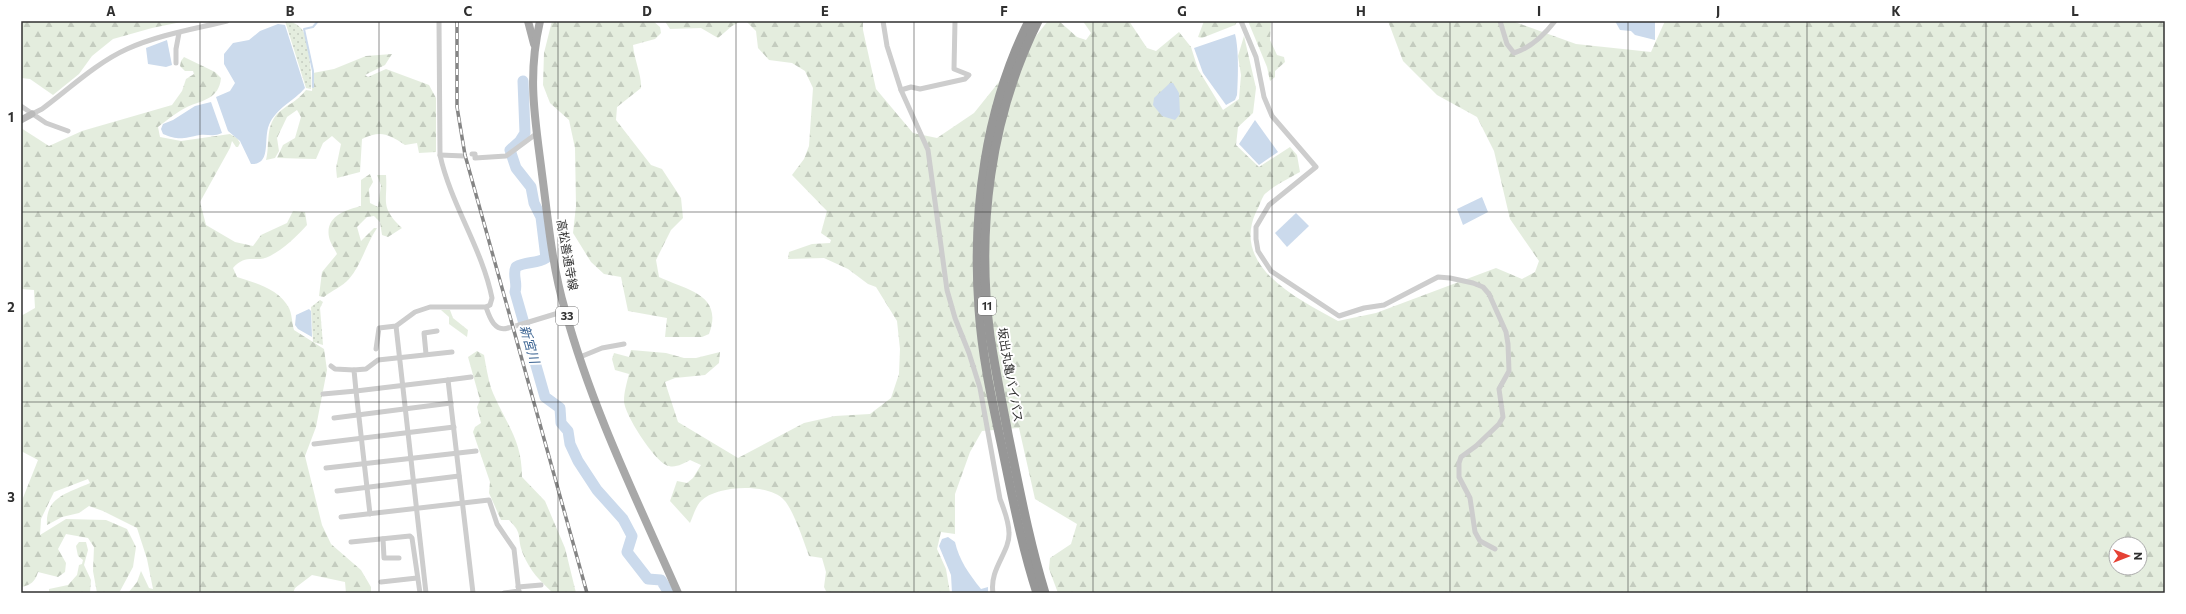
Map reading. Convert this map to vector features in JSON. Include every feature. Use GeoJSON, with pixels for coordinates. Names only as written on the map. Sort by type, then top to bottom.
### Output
{"type":"FeatureCollection","features":[{"type":"Feature","properties":{"kind":"highway","name":"坂出丸亀バイパス"},"geometry":{"type":"LineString","coordinates":[[1029,21],[999,99],[988,147],[979,204],[976,254],[979,311],[994,385],[1022,544],[1037,593]]}},
{"type":"Feature","properties":{"kind":"highway","name":"坂出丸亀バイパス"},"geometry":{"type":"LineString","coordinates":[[1038,21],[1018,68],[1007,101],[991,176],[987,204],[985,253],[986,288],[994,385],[1023,509],[1045,593]]}},
{"type":"Feature","properties":{"kind":"main road"},"geometry":{"type":"LineString","coordinates":[[528,21],[534,46]]}},
{"type":"Feature","properties":{"kind":"main road","name":"高松善通寺線"},"geometry":{"type":"LineString","coordinates":[[540,21],[534,46],[532,88],[536,134],[558,282],[565,311],[610,442],[678,593]]}},
{"type":"Feature","properties":{"kind":"street"},"geometry":{"type":"LineString","coordinates":[[21,120],[42,109],[105,62],[126,50],[148,41],[227,21]]}},
{"type":"Feature","properties":{"kind":"street"},"geometry":{"type":"LineString","coordinates":[[376,349],[379,328],[396,326],[415,312],[430,307],[486,307],[490,305],[492,298],[490,286],[476,248],[444,175],[440,156],[439,21]]}},
{"type":"Feature","properties":{"kind":"street"},"geometry":{"type":"LineString","coordinates":[[883,21],[886,46],[901,90],[928,150],[947,290],[955,318],[969,352],[980,388],[1000,499],[1009,534],[992,578],[993,593]]}},
{"type":"Feature","properties":{"kind":"street"},"geometry":{"type":"LineString","coordinates":[[901,90],[911,87],[920,89],[965,79],[969,74],[954,69],[955,21]]}},
{"type":"Feature","properties":{"kind":"street"},"geometry":{"type":"LineString","coordinates":[[1241,21],[1256,57],[1264,97],[1272,116],[1316,167],[1269,206],[1256,227],[1258,251],[1271,271],[1339,316],[1364,308],[1384,305],[1438,278],[1450,278],[1473,283],[1483,287],[1489,294],[1506,332],[1508,344],[1509,371],[1499,389],[1503,417],[1499,424],[1476,446],[1461,456],[1458,469],[1459,477],[1470,498],[1475,532],[1480,541],[1495,550]]}},
{"type":"Feature","properties":{"kind":"street"},"geometry":{"type":"LineString","coordinates":[[1500,21],[1507,44],[1514,53],[1522,51],[1534,42],[1555,21]]}},
{"type":"Feature","properties":{"kind":"street"},"geometry":{"type":"LineString","coordinates":[[176,63],[176,49],[179,33]]}},
{"type":"Feature","properties":{"kind":"street"},"geometry":{"type":"LineString","coordinates":[[21,106],[46,123],[68,131]]}},
{"type":"Feature","properties":{"kind":"street"},"geometry":{"type":"LineString","coordinates":[[472,154],[474,154],[476,158],[511,153],[536,134]]}},
{"type":"Feature","properties":{"kind":"street"},"geometry":{"type":"LineString","coordinates":[[440,156],[464,156]]}},
{"type":"Feature","properties":{"kind":"street"},"geometry":{"type":"LineString","coordinates":[[486,307],[497,328],[501,330],[508,328]]}},
{"type":"Feature","properties":{"kind":"street"},"geometry":{"type":"LineString","coordinates":[[523,324],[565,311]]}},
{"type":"Feature","properties":{"kind":"street"},"geometry":{"type":"LineString","coordinates":[[396,326],[404,409],[426,593]]}},
{"type":"Feature","properties":{"kind":"street"},"geometry":{"type":"LineString","coordinates":[[426,354],[424,333],[437,332]]}},
{"type":"Feature","properties":{"kind":"street"},"geometry":{"type":"LineString","coordinates":[[580,357],[602,348],[624,344]]}},
{"type":"Feature","properties":{"kind":"street"},"geometry":{"type":"LineString","coordinates":[[331,366],[335,369],[354,370],[371,366],[378,360],[452,352]]}},
{"type":"Feature","properties":{"kind":"street"},"geometry":{"type":"LineString","coordinates":[[354,370],[370,514]]}},
{"type":"Feature","properties":{"kind":"street"},"geometry":{"type":"LineString","coordinates":[[323,394],[471,377]]}},
{"type":"Feature","properties":{"kind":"street"},"geometry":{"type":"LineString","coordinates":[[448,380],[473,593]]}},
{"type":"Feature","properties":{"kind":"street"},"geometry":{"type":"LineString","coordinates":[[980,388],[994,385]]}},
{"type":"Feature","properties":{"kind":"street"},"geometry":{"type":"LineString","coordinates":[[334,418],[451,403]]}},
{"type":"Feature","properties":{"kind":"street"},"geometry":{"type":"LineString","coordinates":[[314,444],[454,427]]}},
{"type":"Feature","properties":{"kind":"street"},"geometry":{"type":"LineString","coordinates":[[326,468],[476,451]]}},
{"type":"Feature","properties":{"kind":"street"},"geometry":{"type":"LineString","coordinates":[[337,491],[459,476]]}},
{"type":"Feature","properties":{"kind":"street"},"geometry":{"type":"LineString","coordinates":[[341,517],[489,500],[497,524],[514,549],[519,590]]}},
{"type":"Feature","properties":{"kind":"street"},"geometry":{"type":"LineString","coordinates":[[350,542],[410,536],[412,538],[420,593]]}},
{"type":"Feature","properties":{"kind":"street"},"geometry":{"type":"LineString","coordinates":[[383,539],[384,558],[399,558]]}},
{"type":"Feature","properties":{"kind":"street"},"geometry":{"type":"LineString","coordinates":[[381,582],[417,578]]}},
{"type":"Feature","properties":{"kind":"street"},"geometry":{"type":"LineString","coordinates":[[504,593],[541,585]]}},
{"type":"Feature","properties":{"kind":"green space"},"geometry":{"type":"Polygon","coordinates":[[[21,21],[186,21],[152,28],[113,39],[92,56],[79,74],[53,95],[30,79],[21,78],[21,21]]]}},
{"type":"Feature","properties":{"kind":"green space"},"geometry":{"type":"Polygon","coordinates":[[[285,21],[292,22],[297,25],[305,35],[310,60],[311,89],[306,88],[285,21]]]}},
{"type":"Feature","properties":{"kind":"green space"},"geometry":{"type":"Polygon","coordinates":[[[552,21],[653,21],[660,27],[661,33],[655,39],[633,45],[641,88],[617,107],[616,120],[651,165],[662,169],[681,198],[683,218],[671,230],[656,260],[659,277],[691,290],[700,295],[707,302],[711,310],[712,321],[709,334],[702,337],[665,337],[667,318],[628,311],[621,277],[604,274],[591,262],[573,233],[576,206],[575,148],[569,120],[550,103],[543,85],[544,53],[552,21]]]}},
{"type":"Feature","properties":{"kind":"green space"},"geometry":{"type":"Polygon","coordinates":[[[665,21],[741,21],[732,26],[718,38],[701,28],[670,29],[665,21]]]}},
{"type":"Feature","properties":{"kind":"green space"},"geometry":{"type":"Polygon","coordinates":[[[746,21],[863,21],[863,30],[876,89],[913,133],[937,138],[974,113],[1048,21],[1059,21],[1077,37],[1086,40],[1091,33],[1083,21],[1129,21],[1147,48],[1156,51],[1179,32],[1191,47],[1198,69],[1223,110],[1239,99],[1241,75],[1238,56],[1244,36],[1256,88],[1253,113],[1238,127],[1236,145],[1259,167],[1290,147],[1297,155],[1300,172],[1264,195],[1256,212],[1251,232],[1253,249],[1260,265],[1273,279],[1305,302],[1338,321],[1376,313],[1496,268],[1522,279],[1535,272],[1539,261],[1510,219],[1494,151],[1477,117],[1437,95],[1403,61],[1388,21],[1512,21],[1576,44],[1651,52],[1665,21],[2165,21],[2165,593],[1058,593],[1049,569],[1050,558],[1071,544],[1077,524],[1035,499],[1019,428],[982,431],[970,452],[955,494],[955,534],[941,532],[937,549],[946,569],[950,593],[827,593],[824,587],[826,572],[822,558],[809,556],[791,511],[784,500],[777,495],[767,491],[743,488],[719,492],[709,496],[699,503],[690,523],[670,501],[677,481],[687,483],[693,478],[701,465],[690,460],[678,466],[669,466],[654,455],[640,436],[625,407],[624,394],[629,374],[615,370],[612,359],[614,353],[629,357],[631,350],[666,353],[684,358],[696,358],[720,352],[719,363],[705,375],[675,378],[665,382],[678,422],[738,458],[804,423],[835,416],[870,414],[891,398],[899,374],[900,349],[897,321],[876,287],[868,284],[848,269],[824,258],[788,259],[789,252],[812,244],[830,243],[831,240],[821,233],[827,211],[792,175],[804,159],[809,146],[813,88],[805,71],[792,63],[769,60],[758,48],[756,31],[746,21]]]}},
{"type":"Feature","properties":{"kind":"green space"},"geometry":{"type":"Polygon","coordinates":[[[1204,21],[1237,22],[1235,25],[1202,38],[1198,37],[1204,21]]]}},
{"type":"Feature","properties":{"kind":"green space"},"geometry":{"type":"Polygon","coordinates":[[[1248,21],[1271,21],[1270,40],[1277,55],[1284,57],[1285,62],[1275,71],[1275,77],[1270,81],[1267,67],[1248,21]]]}},
{"type":"Feature","properties":{"kind":"green space"},"geometry":{"type":"Polygon","coordinates":[[[392,54],[385,65],[365,75],[368,77],[386,69],[429,85],[436,98],[436,152],[419,153],[417,143],[405,145],[384,134],[369,136],[362,139],[360,172],[337,178],[336,168],[341,144],[332,136],[323,143],[316,159],[277,158],[283,145],[295,138],[301,117],[297,110],[287,117],[277,138],[279,151],[275,158],[266,160],[269,131],[273,119],[280,111],[299,98],[306,90],[312,91],[313,73],[334,69],[366,56],[392,54]]]}},
{"type":"Feature","properties":{"kind":"green space"},"geometry":{"type":"Polygon","coordinates":[[[184,57],[215,72],[221,78],[220,85],[214,95],[183,109],[158,127],[160,137],[181,141],[230,134],[237,138],[240,143],[238,147],[236,147],[232,141],[230,148],[200,202],[206,225],[235,242],[253,246],[261,235],[287,223],[293,211],[305,212],[307,225],[285,246],[265,258],[243,260],[233,268],[237,277],[273,291],[285,301],[291,313],[294,330],[324,349],[327,370],[316,427],[305,456],[322,525],[331,544],[361,570],[371,587],[371,593],[346,593],[345,582],[312,575],[295,588],[293,593],[128,593],[137,582],[141,571],[149,588],[153,589],[147,559],[137,528],[103,511],[89,506],[79,513],[62,517],[47,525],[47,516],[54,502],[66,493],[90,483],[88,479],[54,492],[41,519],[40,535],[66,519],[106,520],[127,529],[136,547],[133,567],[119,593],[97,593],[93,571],[94,547],[88,538],[66,534],[58,549],[66,563],[65,572],[58,577],[38,572],[32,582],[21,587],[21,503],[38,460],[21,451],[21,316],[35,308],[34,290],[21,289],[21,128],[49,146],[82,131],[172,105],[182,91],[186,79],[194,74],[193,71],[185,71],[180,66],[184,57]]]}},
{"type":"Feature","properties":{"kind":"green space"},"geometry":{"type":"Polygon","coordinates":[[[370,174],[373,182],[369,189],[370,203],[378,207],[381,185],[377,175],[386,175],[387,209],[402,228],[388,237],[382,235],[380,222],[374,216],[367,217],[357,227],[361,241],[374,228],[377,228],[357,267],[344,284],[324,297],[319,296],[322,272],[337,254],[329,237],[330,224],[333,219],[343,212],[361,206],[361,180],[370,174]]]}},
{"type":"Feature","properties":{"kind":"green space"},"geometry":{"type":"Polygon","coordinates":[[[320,300],[323,302],[320,308],[323,345],[313,342],[311,307],[320,300]]]}},
{"type":"Feature","properties":{"kind":"green space"},"geometry":{"type":"Polygon","coordinates":[[[441,310],[450,310],[453,318],[468,330],[467,337],[449,324],[449,317],[441,310]]]}},
{"type":"Feature","properties":{"kind":"green space"},"geometry":{"type":"Polygon","coordinates":[[[477,351],[484,355],[491,388],[516,440],[521,463],[522,477],[545,501],[565,548],[576,593],[553,593],[532,571],[523,554],[517,529],[509,520],[501,520],[489,493],[490,482],[473,432],[475,427],[481,423],[477,407],[480,400],[468,357],[477,351]]]}},
{"type":"Feature","properties":{"kind":"green space"},"geometry":{"type":"Polygon","coordinates":[[[79,542],[86,542],[88,550],[84,565],[91,580],[90,593],[49,593],[49,589],[68,585],[77,575],[79,565],[82,564],[83,560],[78,556],[76,546],[79,542]]]}},
{"type":"Feature","properties":{"kind":"water"},"geometry":{"type":"Polygon","coordinates":[[[1615,21],[1655,21],[1655,40],[1635,35],[1631,31],[1620,30],[1615,21]]]}},
{"type":"Feature","properties":{"kind":"water"},"geometry":{"type":"Polygon","coordinates":[[[278,24],[285,25],[305,88],[272,119],[267,131],[266,150],[264,156],[258,163],[251,164],[240,141],[228,131],[216,97],[230,91],[235,83],[224,64],[224,54],[233,43],[249,40],[260,31],[278,24]]]}},
{"type":"Feature","properties":{"kind":"water"},"geometry":{"type":"Polygon","coordinates":[[[1235,34],[1238,55],[1237,95],[1235,100],[1226,105],[1203,73],[1194,48],[1235,34]]]}},
{"type":"Feature","properties":{"kind":"water"},"geometry":{"type":"Polygon","coordinates":[[[167,40],[172,65],[166,67],[148,64],[146,48],[167,40]]]}},
{"type":"Feature","properties":{"kind":"water"},"geometry":{"type":"Polygon","coordinates":[[[1170,83],[1173,83],[1179,93],[1180,114],[1175,120],[1162,116],[1153,105],[1154,98],[1170,83]]]}},
{"type":"Feature","properties":{"kind":"water"},"geometry":{"type":"Polygon","coordinates":[[[211,102],[222,133],[216,135],[200,135],[182,138],[173,138],[163,134],[161,129],[163,124],[173,120],[195,106],[211,102]]]}},
{"type":"Feature","properties":{"kind":"water"},"geometry":{"type":"Polygon","coordinates":[[[1255,120],[1278,152],[1259,165],[1239,144],[1255,120]]]}},
{"type":"Feature","properties":{"kind":"water"},"geometry":{"type":"Polygon","coordinates":[[[1482,197],[1488,212],[1463,225],[1457,209],[1482,197]]]}},
{"type":"Feature","properties":{"kind":"water"},"geometry":{"type":"Polygon","coordinates":[[[1296,213],[1309,226],[1287,247],[1275,233],[1296,213]]]}},
{"type":"Feature","properties":{"kind":"water"},"geometry":{"type":"Polygon","coordinates":[[[309,309],[311,311],[312,337],[298,329],[295,325],[296,315],[309,309]]]}},
{"type":"Feature","properties":{"kind":"water"},"geometry":{"type":"Polygon","coordinates":[[[948,537],[955,542],[962,561],[972,578],[981,589],[988,587],[988,593],[952,593],[951,575],[939,546],[942,539],[948,537]]]}},
{"type":"Feature","properties":{"kind":"waterway"},"geometry":{"type":"LineString","coordinates":[[313,87],[313,71],[304,29],[313,27],[318,21]]}},
{"type":"Feature","properties":{"kind":"waterway","name":"新宮川"},"geometry":{"type":"LineString","coordinates":[[523,81],[525,133],[520,141],[510,150],[516,168],[531,187],[534,203],[541,217],[546,258],[516,267],[515,292],[545,397],[560,408],[561,423],[568,431],[570,444],[578,461],[597,490],[623,519],[632,536],[627,552],[648,579],[661,580],[669,593]]}},
{"type":"Feature","properties":{"kind":"tunnel"},"geometry":{"type":"LineString","coordinates":[[508,328],[519,325]]}},
{"type":"Feature","properties":{"kind":"railway"},"geometry":{"type":"LineString","coordinates":[[457,21],[457,107],[465,155],[587,593]]}}]}
